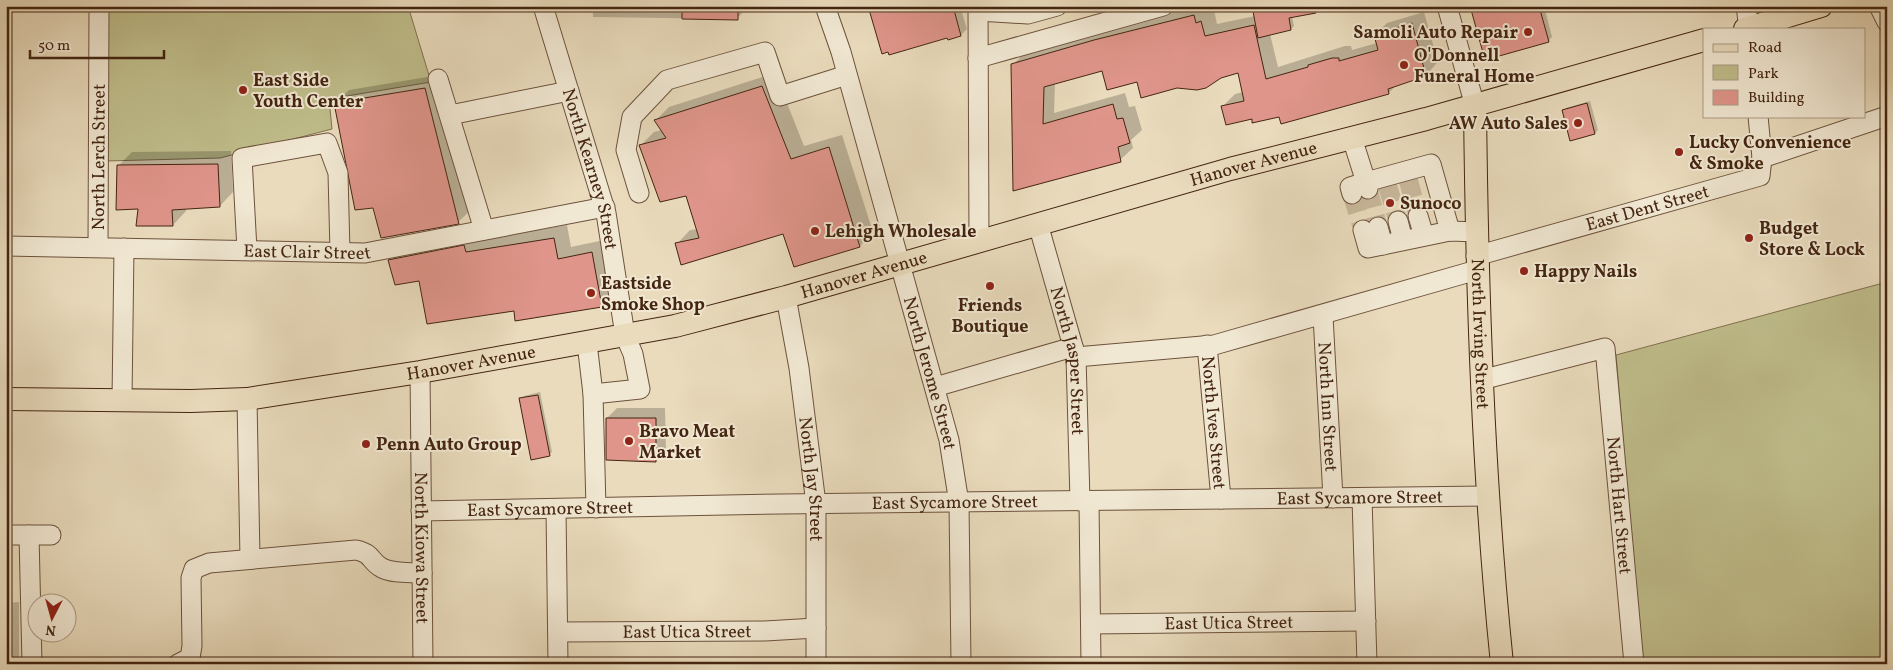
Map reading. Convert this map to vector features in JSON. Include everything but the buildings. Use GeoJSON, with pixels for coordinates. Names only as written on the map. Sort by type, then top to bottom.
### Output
{"type":"FeatureCollection","features":[{"type":"Feature","properties":{"kind":"main road"},"geometry":{"type":"LineString","coordinates":[[1747,23],[1822,6]]}},
{"type":"Feature","properties":{"kind":"main road","name":"Hanover Avenue"},"geometry":{"type":"LineString","coordinates":[[6,399],[247,399],[420,372],[675,326],[786,297],[1230,169],[1475,106],[1703,40]]}},
{"type":"Feature","properties":{"kind":"main road","name":"North Irving Street"},"geometry":{"type":"LineString","coordinates":[[1475,106],[1476,263],[1481,380],[1488,496],[1502,664]]}},
{"type":"Feature","properties":{"kind":"street","name":"North Lerch Street"},"geometry":{"type":"LineString","coordinates":[[98,247],[99,6]]}},
{"type":"Feature","properties":{"kind":"street","name":"North Kearney Street"},"geometry":{"type":"LineString","coordinates":[[544,6],[605,207],[625,335],[633,354],[640,389],[593,394]]}},
{"type":"Feature","properties":{"kind":"street","name":"North Jerome Street"},"geometry":{"type":"LineString","coordinates":[[825,6],[847,75],[949,440],[959,502],[961,664]]}},
{"type":"Feature","properties":{"kind":"street"},"geometry":{"type":"LineString","coordinates":[[979,241],[978,58],[984,10],[1028,14],[1057,6]]}},
{"type":"Feature","properties":{"kind":"street","name":"North Irving Street"},"geometry":{"type":"LineString","coordinates":[[1446,6],[1475,106]]}},
{"type":"Feature","properties":{"kind":"street"},"geometry":{"type":"LineString","coordinates":[[1879,6],[1887,22]]}},
{"type":"Feature","properties":{"kind":"street"},"geometry":{"type":"LineString","coordinates":[[978,58],[1159,7]]}},
{"type":"Feature","properties":{"kind":"street"},"geometry":{"type":"LineString","coordinates":[[639,193],[626,150],[632,117],[667,80],[765,52],[780,96],[847,75]]}},
{"type":"Feature","properties":{"kind":"street"},"geometry":{"type":"LineString","coordinates":[[438,79],[484,230]]}},
{"type":"Feature","properties":{"kind":"street"},"geometry":{"type":"LineString","coordinates":[[450,115],[569,91]]}},
{"type":"Feature","properties":{"kind":"street"},"geometry":{"type":"LineString","coordinates":[[1758,118],[1762,158],[1887,116]]}},
{"type":"Feature","properties":{"kind":"street"},"geometry":{"type":"LineString","coordinates":[[1352,138],[1362,188],[1407,175],[1431,164],[1450,231]]}},
{"type":"Feature","properties":{"kind":"street"},"geometry":{"type":"LineString","coordinates":[[247,250],[242,158],[327,143],[338,173],[340,252]]}},
{"type":"Feature","properties":{"kind":"street","name":"East Dent Street"},"geometry":{"type":"LineString","coordinates":[[935,387],[1075,352],[1207,346],[1323,316],[1476,263],[1760,176],[1762,158]]}},
{"type":"Feature","properties":{"kind":"street","name":"East Clair Street"},"geometry":{"type":"LineString","coordinates":[[6,246],[365,253],[605,207]]}},
{"type":"Feature","properties":{"kind":"street"},"geometry":{"type":"LineString","coordinates":[[1418,216],[1424,236]]}},
{"type":"Feature","properties":{"kind":"street"},"geometry":{"type":"LineString","coordinates":[[1398,221],[1403,240]]}},
{"type":"Feature","properties":{"kind":"street","name":"North Jasper Street"},"geometry":{"type":"LineString","coordinates":[[1038,224],[1075,352],[1091,624],[1091,664]]}},
{"type":"Feature","properties":{"kind":"street"},"geometry":{"type":"LineString","coordinates":[[1370,229],[1368,248],[1450,231],[1476,232]]}},
{"type":"Feature","properties":{"kind":"street"},"geometry":{"type":"LineString","coordinates":[[122,400],[124,248]]}},
{"type":"Feature","properties":{"kind":"street","name":"North Jay Street"},"geometry":{"type":"LineString","coordinates":[[786,297],[800,368],[816,504],[816,664]]}},
{"type":"Feature","properties":{"kind":"street","name":"North Inn Street"},"geometry":{"type":"LineString","coordinates":[[1323,316],[1333,498]]}},
{"type":"Feature","properties":{"kind":"street"},"geometry":{"type":"LineString","coordinates":[[587,343],[593,394],[596,508]]}},
{"type":"Feature","properties":{"kind":"street","name":"North Ives Street"},"geometry":{"type":"LineString","coordinates":[[1207,346],[1221,499]]}},
{"type":"Feature","properties":{"kind":"street","name":"North Hart Street"},"geometry":{"type":"LineString","coordinates":[[1481,380],[1605,348],[1634,664]]}},
{"type":"Feature","properties":{"kind":"street","name":"North Kiowa Street"},"geometry":{"type":"LineString","coordinates":[[420,372],[423,664]]}},
{"type":"Feature","properties":{"kind":"street"},"geometry":{"type":"LineString","coordinates":[[247,399],[250,559]]}},
{"type":"Feature","properties":{"kind":"street","name":"East Sycamore Street"},"geometry":{"type":"LineString","coordinates":[[421,511],[1488,496]]}},
{"type":"Feature","properties":{"kind":"street"},"geometry":{"type":"LineString","coordinates":[[1362,498],[1367,664]]}},
{"type":"Feature","properties":{"kind":"street"},"geometry":{"type":"LineString","coordinates":[[556,508],[558,664]]}},
{"type":"Feature","properties":{"kind":"street"},"geometry":{"type":"LineString","coordinates":[[6,535],[51,534]]}},
{"type":"Feature","properties":{"kind":"street"},"geometry":{"type":"LineString","coordinates":[[29,535],[32,664]]}},
{"type":"Feature","properties":{"kind":"street"},"geometry":{"type":"LineString","coordinates":[[178,664],[190,658],[192,646],[191,578],[194,569],[209,563],[356,550],[368,552],[380,567],[393,572],[422,573]]}},
{"type":"Feature","properties":{"kind":"street","name":"East Utica Street"},"geometry":{"type":"LineString","coordinates":[[1091,624],[1366,621]]}},
{"type":"Feature","properties":{"kind":"street","name":"East Utica Street"},"geometry":{"type":"LineString","coordinates":[[558,632],[765,631],[816,628]]}},
{"type":"Feature","properties":{"kind":"green space","name":"East Side Youth Center"},"geometry":{"type":"Polygon","coordinates":[[[107,6],[408,6],[431,82],[329,99],[332,129],[220,158],[106,161],[107,6]]]}},
{"type":"Feature","properties":{"kind":"green space"},"geometry":{"type":"Polygon","coordinates":[[[1887,282],[1887,664],[1642,664],[1616,355],[1887,282]]]}},
{"type":"Feature","properties":{"kind":"tunnel"},"geometry":{"type":"LineString","coordinates":[[1408,179],[1418,216]]}},
{"type":"Feature","properties":{"kind":"tunnel"},"geometry":{"type":"LineString","coordinates":[[1387,184],[1398,221]]}},
{"type":"Feature","properties":{"kind":"tunnel"},"geometry":{"type":"LineString","coordinates":[[1368,189],[1378,227]]}},
{"type":"Feature","properties":{"kind":"tunnel"},"geometry":{"type":"LineString","coordinates":[[1352,194],[1363,230]]}},
{"type":"Feature","properties":{"kind":"place","name":"Samoli Auto Repair"},"geometry":{"type":"Point","coordinates":[1528,32]}},
{"type":"Feature","properties":{"kind":"place","name":"O'Donnell Funeral Home"},"geometry":{"type":"Point","coordinates":[1404,65]}},
{"type":"Feature","properties":{"kind":"place","name":"East Side Youth Center"},"geometry":{"type":"Point","coordinates":[243,90]}},
{"type":"Feature","properties":{"kind":"place","name":"AW Auto Sales"},"geometry":{"type":"Point","coordinates":[1578,123]}},
{"type":"Feature","properties":{"kind":"place","name":"Lucky Convenience & Smoke"},"geometry":{"type":"Point","coordinates":[1679,152]}},
{"type":"Feature","properties":{"kind":"place","name":"Sunoco"},"geometry":{"type":"Point","coordinates":[1390,203]}},
{"type":"Feature","properties":{"kind":"place","name":"Lehigh Wholesale"},"geometry":{"type":"Point","coordinates":[815,231]}},
{"type":"Feature","properties":{"kind":"place","name":"Budget Store & Lock"},"geometry":{"type":"Point","coordinates":[1749,238]}},
{"type":"Feature","properties":{"kind":"place","name":"Happy Nails"},"geometry":{"type":"Point","coordinates":[1524,271]}},
{"type":"Feature","properties":{"kind":"place","name":"Friends Boutique"},"geometry":{"type":"Point","coordinates":[990,286]}},
{"type":"Feature","properties":{"kind":"place","name":"Eastside Smoke Shop"},"geometry":{"type":"Point","coordinates":[591,293]}},
{"type":"Feature","properties":{"kind":"place","name":"Bravo Meat Market"},"geometry":{"type":"Point","coordinates":[629,441]}},
{"type":"Feature","properties":{"kind":"place","name":"Penn Auto Group"},"geometry":{"type":"Point","coordinates":[366,444]}}]}
